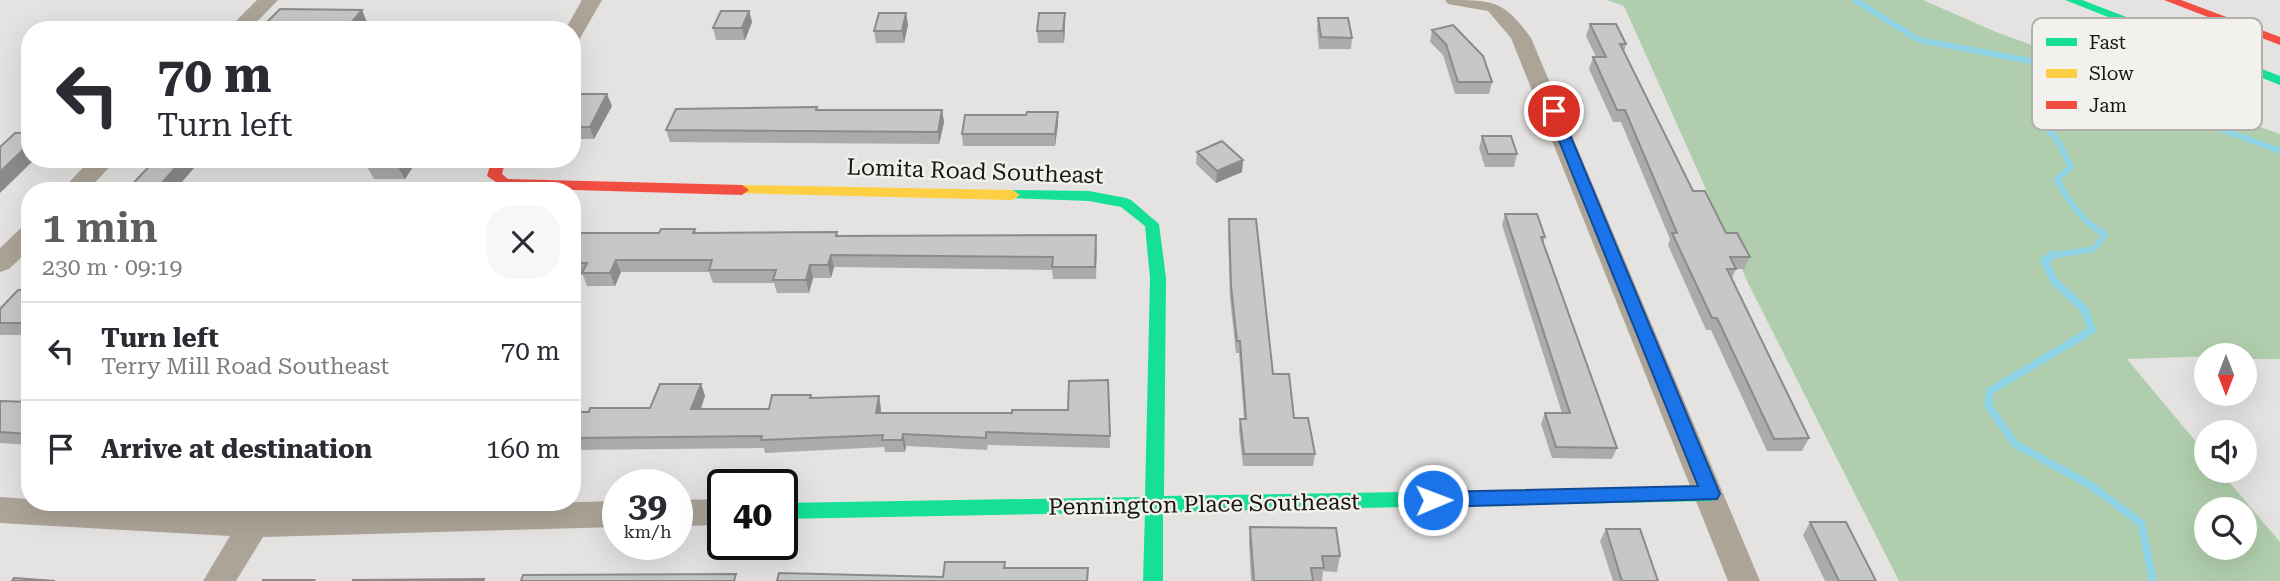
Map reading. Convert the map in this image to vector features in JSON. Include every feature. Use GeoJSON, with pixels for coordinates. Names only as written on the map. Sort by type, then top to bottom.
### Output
{"type":"FeatureCollection","features":[{"type":"Feature","properties":{"kind":"main road"},"geometry":{"type":"LineString","coordinates":[[2071,0],[2117,18]]}},
{"type":"Feature","properties":{"kind":"main road"},"geometry":{"type":"LineString","coordinates":[[2170,0],[2218,18]]}},
{"type":"Feature","properties":{"kind":"main road"},"geometry":{"type":"LineString","coordinates":[[2262,34],[2280,41]]}},
{"type":"Feature","properties":{"kind":"main road"},"geometry":{"type":"LineString","coordinates":[[2262,74],[2280,81]]}},
{"type":"Feature","properties":{"kind":"main road","name":"Lomita Road Southeast"},"geometry":{"type":"LineString","coordinates":[[496,168],[494,176],[503,182]]}},
{"type":"Feature","properties":{"kind":"main road","name":"Lomita Road Southeast"},"geometry":{"type":"LineString","coordinates":[[581,187],[1089,196],[1126,203],[1152,224],[1158,278],[1153,581]]}},
{"type":"Feature","properties":{"kind":"main road","name":"Pennington Place Southeast"},"geometry":{"type":"LineString","coordinates":[[798,511],[1710,494]]}},
{"type":"Feature","properties":{"kind":"street"},"geometry":{"type":"LineString","coordinates":[[246,21],[268,0]]}},
{"type":"Feature","properties":{"kind":"street"},"geometry":{"type":"LineString","coordinates":[[580,21],[592,0]]}},
{"type":"Feature","properties":{"kind":"street"},"geometry":{"type":"LineString","coordinates":[[1455,0],[1489,2],[1500,7],[1521,38],[1744,581]]}},
{"type":"Feature","properties":{"kind":"street"},"geometry":{"type":"LineString","coordinates":[[82,182],[97,168]]}},
{"type":"Feature","properties":{"kind":"street"},"geometry":{"type":"LineString","coordinates":[[0,263],[21,243]]}},
{"type":"Feature","properties":{"kind":"street"},"geometry":{"type":"LineString","coordinates":[[0,510],[254,524],[602,514]]}},
{"type":"Feature","properties":{"kind":"street"},"geometry":{"type":"LineString","coordinates":[[219,581],[254,524]]}},
{"type":"Feature","properties":{"kind":"green space"},"geometry":{"type":"Polygon","coordinates":[[[1607,0],[1923,0],[2032,45],[2032,130],[2262,130],[2262,128],[2280,134],[2280,359],[2258,359],[2258,343],[2194,343],[2194,357],[2127,359],[2194,439],[2194,483],[2230,483],[2242,497],[2194,497],[2194,560],[2257,560],[2257,515],[2280,542],[2280,581],[1899,581],[1748,283],[1624,6],[1607,0]]]}},
{"type":"Feature","properties":{"kind":"building"},"geometry":{"type":"Polygon","coordinates":[[[280,9],[362,10],[353,21],[268,21],[280,9]]]}},
{"type":"Feature","properties":{"kind":"building"},"geometry":{"type":"Polygon","coordinates":[[[721,11],[749,11],[742,28],[713,28],[721,11]]]}},
{"type":"Feature","properties":{"kind":"building"},"geometry":{"type":"Polygon","coordinates":[[[879,13],[906,13],[902,31],[874,31],[879,13]]]}},
{"type":"Feature","properties":{"kind":"building"},"geometry":{"type":"Polygon","coordinates":[[[1039,13],[1065,13],[1063,31],[1037,31],[1039,13]]]}},
{"type":"Feature","properties":{"kind":"building"},"geometry":{"type":"Polygon","coordinates":[[[1318,18],[1348,18],[1352,38],[1321,37],[1318,18]]]}},
{"type":"Feature","properties":{"kind":"building"},"geometry":{"type":"Polygon","coordinates":[[[1590,24],[1616,24],[1626,44],[1620,44],[1693,191],[1705,191],[1726,233],[1737,233],[1750,257],[1730,257],[1736,269],[1727,269],[1809,438],[1774,439],[1717,318],[1712,318],[1672,233],[1677,233],[1625,110],[1617,110],[1593,57],[1606,57],[1590,24]]]}},
{"type":"Feature","properties":{"kind":"building"},"geometry":{"type":"Polygon","coordinates":[[[1453,25],[1483,56],[1492,82],[1458,82],[1446,44],[1432,30],[1453,25]]]}},
{"type":"Feature","properties":{"kind":"building"},"geometry":{"type":"Polygon","coordinates":[[[581,94],[607,94],[590,127],[581,127],[581,94]]]}},
{"type":"Feature","properties":{"kind":"building"},"geometry":{"type":"Polygon","coordinates":[[[817,107],[816,110],[942,110],[938,132],[666,130],[676,109],[817,107]]]}},
{"type":"Feature","properties":{"kind":"building"},"geometry":{"type":"Polygon","coordinates":[[[1027,112],[1058,112],[1055,134],[962,134],[965,115],[1026,115],[1027,112]]]}},
{"type":"Feature","properties":{"kind":"building"},"geometry":{"type":"Polygon","coordinates":[[[15,133],[21,133],[21,152],[0,172],[0,147],[15,133]]]}},
{"type":"Feature","properties":{"kind":"building"},"geometry":{"type":"Polygon","coordinates":[[[1482,136],[1511,136],[1517,154],[1488,154],[1482,136]]]}},
{"type":"Feature","properties":{"kind":"building"},"geometry":{"type":"Polygon","coordinates":[[[1222,141],[1243,160],[1217,171],[1197,152],[1222,141]]]}},
{"type":"Feature","properties":{"kind":"building"},"geometry":{"type":"Polygon","coordinates":[[[148,168],[175,168],[163,182],[134,182],[148,168]]]}},
{"type":"Feature","properties":{"kind":"building"},"geometry":{"type":"Polygon","coordinates":[[[1505,214],[1537,214],[1545,237],[1541,237],[1617,448],[1556,447],[1545,413],[1570,413],[1505,214]]]}},
{"type":"Feature","properties":{"kind":"building"},"geometry":{"type":"Polygon","coordinates":[[[1229,219],[1256,219],[1273,374],[1289,374],[1294,418],[1308,418],[1315,454],[1244,454],[1240,419],[1246,419],[1240,341],[1237,341],[1231,286],[1229,219]]]}},
{"type":"Feature","properties":{"kind":"building"},"geometry":{"type":"Polygon","coordinates":[[[661,229],[695,229],[693,233],[837,232],[836,236],[1096,235],[1095,267],[1052,267],[1053,257],[831,255],[828,265],[810,265],[806,280],[773,280],[776,270],[709,270],[712,260],[616,260],[610,273],[582,273],[587,263],[581,263],[581,233],[659,233],[661,229]]]}},
{"type":"Feature","properties":{"kind":"building"},"geometry":{"type":"Polygon","coordinates":[[[21,290],[21,323],[0,323],[0,309],[21,290]]]}},
{"type":"Feature","properties":{"kind":"building"},"geometry":{"type":"Polygon","coordinates":[[[1108,380],[1110,436],[986,432],[986,438],[903,434],[902,440],[882,440],[883,435],[761,440],[762,436],[581,438],[581,412],[589,412],[590,408],[650,408],[660,384],[701,384],[691,409],[769,409],[772,395],[811,395],[810,398],[879,396],[876,413],[1012,413],[1012,410],[1068,410],[1069,381],[1108,380]]]}},
{"type":"Feature","properties":{"kind":"building"},"geometry":{"type":"Polygon","coordinates":[[[0,401],[21,402],[21,433],[0,432],[0,401]]]}},
{"type":"Feature","properties":{"kind":"building"},"geometry":{"type":"Polygon","coordinates":[[[1810,522],[1846,522],[1876,581],[1839,581],[1810,522]]]}},
{"type":"Feature","properties":{"kind":"building"},"geometry":{"type":"Polygon","coordinates":[[[1250,527],[1336,528],[1340,556],[1322,556],[1324,568],[1311,568],[1313,581],[1254,581],[1250,527]]]}},
{"type":"Feature","properties":{"kind":"building"},"geometry":{"type":"Polygon","coordinates":[[[1606,529],[1640,529],[1658,581],[1622,581],[1606,529]]]}},
{"type":"Feature","properties":{"kind":"building"},"geometry":{"type":"Polygon","coordinates":[[[945,562],[1005,562],[1004,568],[1088,568],[1087,581],[777,581],[779,573],[943,577],[945,562]]]}},
{"type":"Feature","properties":{"kind":"building"},"geometry":{"type":"Polygon","coordinates":[[[736,574],[734,581],[521,581],[523,575],[736,574]]]}},
{"type":"Feature","properties":{"kind":"building"},"geometry":{"type":"Polygon","coordinates":[[[14,578],[55,581],[12,581],[14,578]]]}},
{"type":"Feature","properties":{"kind":"building"},"geometry":{"type":"Polygon","coordinates":[[[484,579],[483,581],[353,581],[353,580],[484,579]]]}},
{"type":"Feature","properties":{"kind":"building"},"geometry":{"type":"Polygon","coordinates":[[[263,580],[314,580],[263,581],[263,580]]]}},
{"type":"Feature","properties":{"kind":"waterway"},"geometry":{"type":"LineString","coordinates":[[1855,0],[1919,40],[2032,61]]}},
{"type":"Feature","properties":{"kind":"waterway"},"geometry":{"type":"LineString","coordinates":[[2049,130],[2058,141],[2071,167],[2057,179],[2083,217],[2105,234],[2094,249],[2051,256]]}},
{"type":"Feature","properties":{"kind":"waterway"},"geometry":{"type":"LineString","coordinates":[[2223,130],[2280,151]]}},
{"type":"Feature","properties":{"kind":"waterway"},"geometry":{"type":"LineString","coordinates":[[2051,256],[2044,261],[2055,282],[2084,309],[2092,330],[1990,391],[1988,405],[2015,444],[2090,485],[2141,523],[2153,581]]}},
{"type":"Feature","properties":{"kind":"traffic: fast"},"geometry":{"type":"LineString","coordinates":[[2071,0],[2117,18]]}},
{"type":"Feature","properties":{"kind":"traffic: fast"},"geometry":{"type":"LineString","coordinates":[[2262,74],[2280,81]]}},
{"type":"Feature","properties":{"kind":"traffic: fast"},"geometry":{"type":"LineString","coordinates":[[1013,195],[1089,196],[1126,203],[1152,224],[1158,278],[1153,581]]}},
{"type":"Feature","properties":{"kind":"traffic: fast"},"geometry":{"type":"LineString","coordinates":[[798,511],[1710,494]]}},
{"type":"Feature","properties":{"kind":"traffic: slow"},"geometry":{"type":"LineString","coordinates":[[742,190],[1013,195]]}},
{"type":"Feature","properties":{"kind":"traffic: jam"},"geometry":{"type":"LineString","coordinates":[[2170,0],[2218,18]]}},
{"type":"Feature","properties":{"kind":"traffic: jam"},"geometry":{"type":"LineString","coordinates":[[2262,34],[2280,41]]}},
{"type":"Feature","properties":{"kind":"traffic: jam"},"geometry":{"type":"LineString","coordinates":[[496,168],[494,176],[503,182]]}},
{"type":"Feature","properties":{"kind":"traffic: jam"},"geometry":{"type":"LineString","coordinates":[[581,185],[742,190]]}},
{"type":"Feature","properties":{"kind":"route"},"geometry":{"type":"LineString","coordinates":[[1433,500],[1710,494],[1554,111]]}}]}
